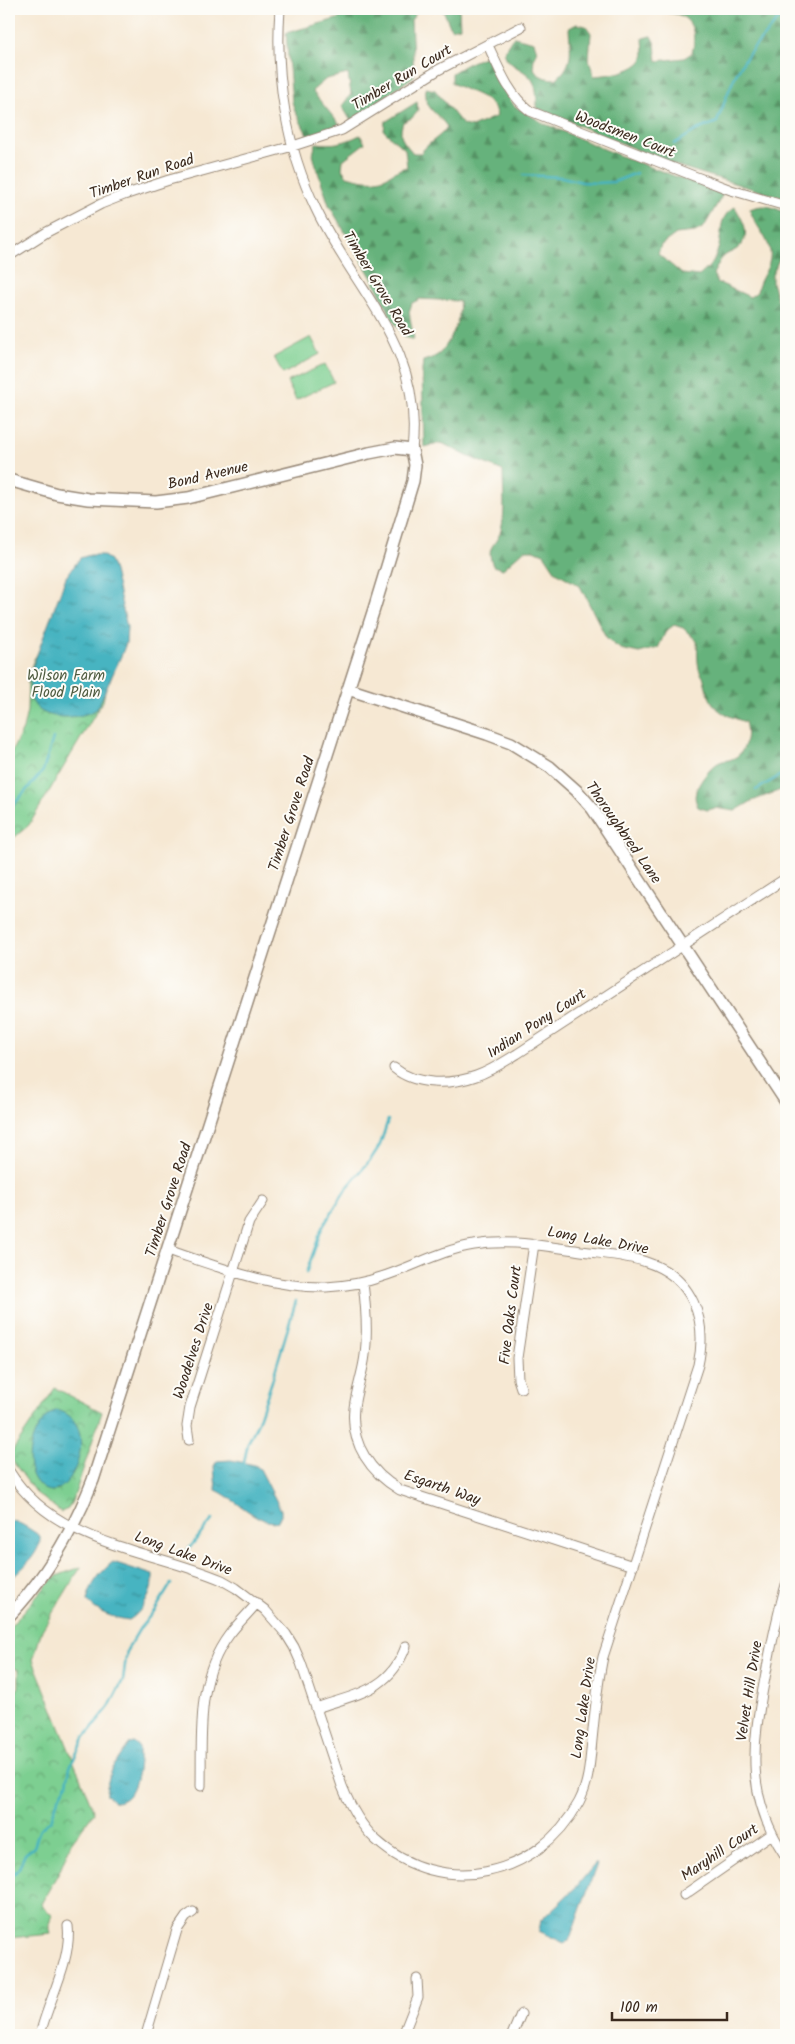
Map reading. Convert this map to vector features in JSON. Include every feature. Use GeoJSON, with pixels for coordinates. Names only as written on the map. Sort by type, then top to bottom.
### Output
{"type":"FeatureCollection","features":[{"type":"Feature","properties":{"kind":"street","name":"Timber Grove Road"},"geometry":{"type":"LineString","coordinates":[[9,1616],[44,1575],[73,1527],[93,1480],[348,689],[413,481],[415,465],[412,450],[414,430],[412,404],[406,374],[395,342],[384,319],[322,220],[305,182],[293,146],[284,103],[281,75],[280,9]]}},
{"type":"Feature","properties":{"kind":"street","name":"Timber Run Court"},"geometry":{"type":"LineString","coordinates":[[293,146],[342,130],[438,70],[521,27]]}},
{"type":"Feature","properties":{"kind":"street","name":"Woodsmen Court"},"geometry":{"type":"LineString","coordinates":[[488,45],[511,92],[530,111],[703,179],[786,206]]}},
{"type":"Feature","properties":{"kind":"street","name":"Timber Run Road"},"geometry":{"type":"LineString","coordinates":[[9,256],[47,232],[101,204],[124,195],[169,180],[293,146]]}},
{"type":"Feature","properties":{"kind":"street","name":"Bond Avenue"},"geometry":{"type":"LineString","coordinates":[[9,480],[57,494],[88,499],[156,502],[188,498],[369,453],[394,448],[412,450]]}},
{"type":"Feature","properties":{"kind":"street","name":"Thoroughbred Lane"},"geometry":{"type":"LineString","coordinates":[[348,689],[504,740],[550,767],[577,791],[592,808],[786,1102]]}},
{"type":"Feature","properties":{"kind":"street","name":"Indian Pony Court"},"geometry":{"type":"LineString","coordinates":[[394,1068],[409,1078],[430,1081],[454,1081],[486,1072],[517,1054],[786,878]]}},
{"type":"Feature","properties":{"kind":"street","name":"Woodelves Drive"},"geometry":{"type":"LineString","coordinates":[[189,1440],[186,1426],[190,1407],[249,1222],[264,1201]]}},
{"type":"Feature","properties":{"kind":"street","name":"Long Lake Drive"},"geometry":{"type":"LineString","coordinates":[[9,1471],[27,1496],[58,1521],[121,1547],[208,1574],[236,1588],[257,1603],[276,1622],[294,1647],[350,1804],[366,1830],[388,1850],[418,1866],[456,1874],[489,1872],[521,1861],[536,1853],[562,1828],[580,1801],[585,1788],[601,1669],[698,1365],[701,1349],[700,1319],[688,1293],[680,1283],[656,1265],[631,1258],[534,1244],[500,1242],[464,1247],[440,1253],[394,1272],[363,1282],[328,1287],[299,1286],[259,1279],[168,1250]]}},
{"type":"Feature","properties":{"kind":"street","name":"Five Oaks Court"},"geometry":{"type":"LineString","coordinates":[[521,1388],[518,1379],[517,1358],[534,1244]]}},
{"type":"Feature","properties":{"kind":"street","name":"Esgarth Way"},"geometry":{"type":"LineString","coordinates":[[363,1282],[366,1302],[367,1336],[353,1419],[355,1432],[363,1455],[375,1472],[400,1490],[633,1566]]}},
{"type":"Feature","properties":{"kind":"street","name":"Velvet Hill Drive"},"geometry":{"type":"LineString","coordinates":[[786,1585],[772,1636],[754,1746],[756,1785],[765,1819],[786,1857]]}},
{"type":"Feature","properties":{"kind":"street"},"geometry":{"type":"LineString","coordinates":[[201,1786],[202,1710],[209,1673],[229,1634],[257,1603]]}},
{"type":"Feature","properties":{"kind":"street"},"geometry":{"type":"LineString","coordinates":[[316,1708],[378,1684],[395,1670],[406,1646]]}},
{"type":"Feature","properties":{"kind":"street","name":"Maryhill Court"},"geometry":{"type":"LineString","coordinates":[[684,1895],[772,1834]]}},
{"type":"Feature","properties":{"kind":"street"},"geometry":{"type":"LineString","coordinates":[[150,2034],[177,1930],[180,1924],[193,1912]]}},
{"type":"Feature","properties":{"kind":"street"},"geometry":{"type":"LineString","coordinates":[[40,2035],[66,1956],[69,1936],[68,1926]]}},
{"type":"Feature","properties":{"kind":"street"},"geometry":{"type":"LineString","coordinates":[[403,2035],[418,1997],[417,1979]]}},
{"type":"Feature","properties":{"kind":"street"},"geometry":{"type":"LineString","coordinates":[[512,2035],[521,2014]]}},
{"type":"Feature","properties":{"kind":"green space"},"geometry":{"type":"Polygon","coordinates":[[[349,9],[424,9],[417,12],[411,20],[414,76],[351,121],[342,106],[351,94],[348,74],[326,79],[312,91],[340,125],[308,136],[292,102],[286,33],[340,18],[349,9]]]}},
{"type":"Feature","properties":{"kind":"green space"},"geometry":{"type":"Polygon","coordinates":[[[439,9],[459,9],[460,27],[451,29],[444,12],[439,9]]]}},
{"type":"Feature","properties":{"kind":"green space"},"geometry":{"type":"Polygon","coordinates":[[[662,9],[786,9],[786,199],[671,164],[537,108],[536,92],[532,80],[527,74],[512,64],[504,53],[514,37],[534,42],[537,51],[534,57],[536,72],[549,79],[556,79],[569,62],[569,28],[577,24],[586,26],[591,33],[589,59],[594,76],[621,72],[634,67],[643,58],[643,38],[651,36],[655,44],[657,61],[684,58],[692,53],[693,30],[682,16],[667,13],[662,9]]]}},
{"type":"Feature","properties":{"kind":"green space"},"geometry":{"type":"Polygon","coordinates":[[[486,56],[514,106],[545,124],[618,155],[723,194],[704,227],[695,232],[676,234],[661,245],[658,254],[682,274],[699,276],[711,264],[719,247],[725,217],[735,207],[745,228],[745,238],[737,249],[723,257],[713,274],[717,282],[750,297],[757,292],[769,263],[770,252],[769,246],[750,209],[760,206],[769,207],[786,213],[786,243],[772,275],[772,283],[778,301],[786,308],[786,788],[752,801],[735,811],[715,808],[707,810],[698,807],[696,800],[695,794],[702,779],[717,764],[737,757],[743,749],[747,733],[745,722],[722,712],[709,697],[699,669],[697,641],[683,628],[674,625],[666,631],[658,648],[639,653],[621,649],[606,637],[580,586],[556,572],[544,554],[533,550],[524,550],[503,569],[493,566],[490,554],[492,546],[499,536],[503,516],[503,471],[442,443],[424,447],[423,361],[439,354],[449,341],[458,321],[459,301],[420,299],[412,303],[409,312],[414,340],[405,337],[393,321],[373,280],[329,205],[315,163],[313,154],[316,143],[339,143],[360,135],[365,143],[343,160],[342,169],[347,176],[375,180],[384,178],[407,167],[405,149],[384,131],[385,122],[417,102],[418,111],[412,118],[403,122],[401,135],[413,153],[421,153],[447,127],[429,106],[426,88],[435,90],[463,125],[472,127],[497,116],[491,103],[479,95],[452,83],[452,73],[486,56]]]}},
{"type":"Feature","properties":{"kind":"green space"},"geometry":{"type":"Polygon","coordinates":[[[311,337],[320,354],[283,374],[274,357],[311,337]]]}},
{"type":"Feature","properties":{"kind":"green space"},"geometry":{"type":"Polygon","coordinates":[[[325,364],[334,382],[296,400],[287,382],[325,364]]]}},
{"type":"Feature","properties":{"kind":"green space","name":"Wilson Farm Flood Plain"},"geometry":{"type":"Polygon","coordinates":[[[45,643],[112,657],[103,701],[29,825],[9,842],[9,757],[23,729],[27,711],[28,676],[34,659],[45,643]]]}},
{"type":"Feature","properties":{"kind":"green space"},"geometry":{"type":"Polygon","coordinates":[[[55,1388],[102,1412],[74,1497],[68,1509],[61,1512],[35,1492],[9,1456],[55,1388]]]}},
{"type":"Feature","properties":{"kind":"green space"},"geometry":{"type":"Polygon","coordinates":[[[81,1567],[42,1630],[33,1660],[94,1812],[71,1843],[61,1868],[41,1904],[52,1915],[49,1924],[51,1934],[9,1938],[9,1702],[19,1687],[19,1670],[9,1666],[9,1628],[54,1577],[81,1567]]]}},
{"type":"Feature","properties":{"kind":"water"},"geometry":{"type":"Polygon","coordinates":[[[90,555],[102,555],[110,560],[127,627],[126,643],[97,709],[73,717],[46,714],[39,710],[32,701],[30,673],[66,577],[80,558],[90,555]]]}},
{"type":"Feature","properties":{"kind":"water"},"geometry":{"type":"Polygon","coordinates":[[[56,1410],[72,1418],[79,1432],[80,1449],[76,1466],[68,1480],[58,1489],[46,1490],[35,1480],[31,1471],[29,1462],[30,1452],[36,1431],[48,1415],[56,1410]]]}},
{"type":"Feature","properties":{"kind":"water"},"geometry":{"type":"Polygon","coordinates":[[[231,1460],[255,1465],[260,1469],[281,1510],[281,1516],[278,1521],[271,1522],[255,1516],[216,1490],[214,1466],[217,1461],[231,1460]]]}},
{"type":"Feature","properties":{"kind":"water"},"geometry":{"type":"Polygon","coordinates":[[[9,1520],[29,1528],[40,1536],[40,1542],[34,1555],[9,1581],[9,1520]]]}},
{"type":"Feature","properties":{"kind":"water"},"geometry":{"type":"Polygon","coordinates":[[[113,1562],[153,1575],[152,1588],[143,1607],[129,1620],[106,1614],[96,1609],[87,1601],[90,1590],[97,1579],[113,1562]]]}},
{"type":"Feature","properties":{"kind":"water"},"geometry":{"type":"Polygon","coordinates":[[[134,1742],[139,1748],[136,1781],[128,1796],[115,1802],[107,1795],[110,1774],[130,1743],[134,1742]]]}},
{"type":"Feature","properties":{"kind":"water"},"geometry":{"type":"Polygon","coordinates":[[[597,1864],[569,1941],[564,1943],[539,1931],[541,1920],[577,1886],[597,1864]]]}},
{"type":"Feature","properties":{"kind":"waterway"},"geometry":{"type":"LineString","coordinates":[[674,144],[697,130],[717,122],[738,71],[785,9]]}},
{"type":"Feature","properties":{"kind":"waterway"},"geometry":{"type":"LineString","coordinates":[[523,175],[562,177],[596,183],[614,182],[636,173]]}},
{"type":"Feature","properties":{"kind":"waterway"},"geometry":{"type":"LineString","coordinates":[[9,810],[43,771],[53,738]]}},
{"type":"Feature","properties":{"kind":"waterway"},"geometry":{"type":"LineString","coordinates":[[756,790],[786,772]]}},
{"type":"Feature","properties":{"kind":"waterway"},"geometry":{"type":"LineString","coordinates":[[306,1273],[322,1228],[346,1189],[380,1145],[388,1120]]}},
{"type":"Feature","properties":{"kind":"waterway"},"geometry":{"type":"LineString","coordinates":[[244,1462],[248,1443],[258,1422],[272,1381],[296,1301]]}},
{"type":"Feature","properties":{"kind":"waterway"},"geometry":{"type":"LineString","coordinates":[[187,1551],[213,1519]]}},
{"type":"Feature","properties":{"kind":"waterway"},"geometry":{"type":"LineString","coordinates":[[9,1880],[19,1868],[25,1854],[34,1847],[40,1829],[51,1820],[58,1799],[67,1784],[70,1767],[84,1738],[109,1707],[123,1680],[127,1650],[171,1584]]}}]}
